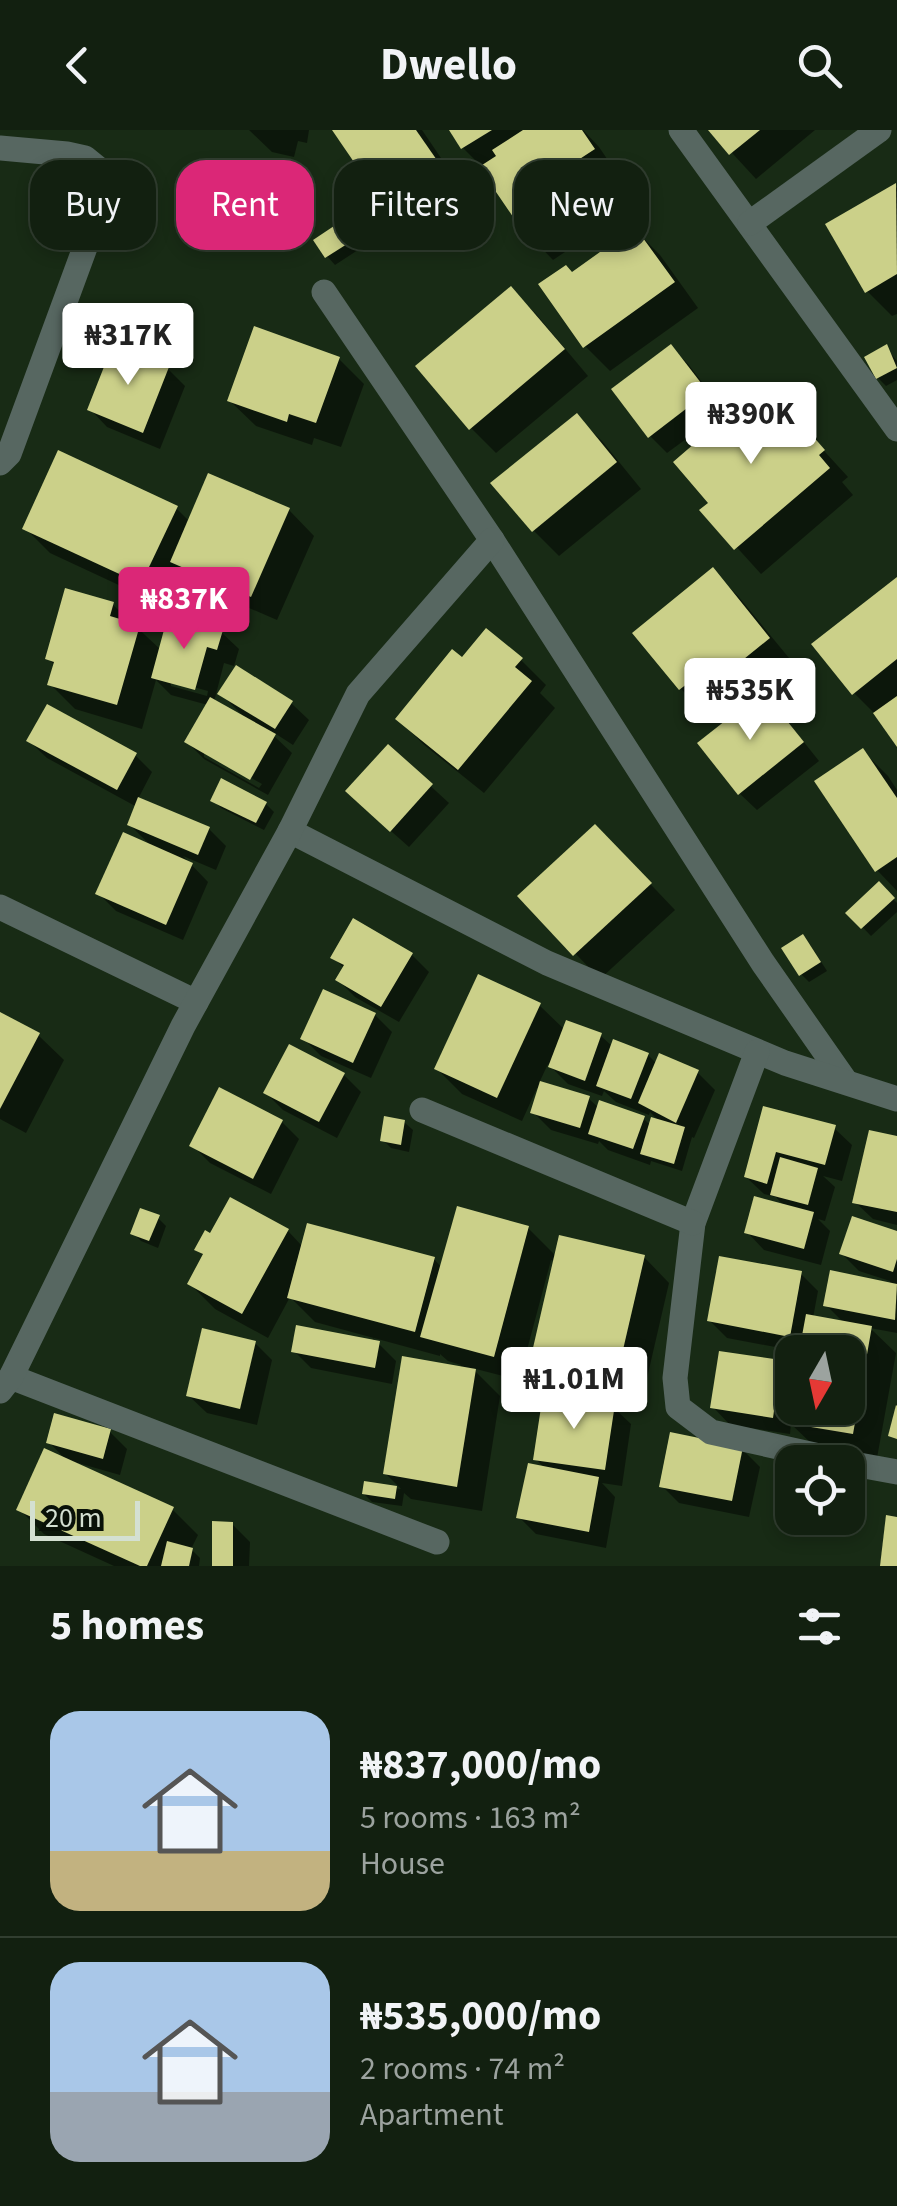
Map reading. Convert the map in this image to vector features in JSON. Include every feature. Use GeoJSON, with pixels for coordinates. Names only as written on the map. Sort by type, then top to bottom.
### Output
{"type":"FeatureCollection","features":[{"type":"Feature","properties":{"kind":"street"},"geometry":{"type":"LineString","coordinates":[[682,130],[897,429]]}},
{"type":"Feature","properties":{"kind":"street"},"geometry":{"type":"LineString","coordinates":[[750,224],[879,130]]}},
{"type":"Feature","properties":{"kind":"street"},"geometry":{"type":"LineString","coordinates":[[0,148],[85,158],[101,171],[102,204],[10,454],[0,464]]}},
{"type":"Feature","properties":{"kind":"street"},"geometry":{"type":"LineString","coordinates":[[324,292],[492,540],[742,930],[846,1082]]}},
{"type":"Feature","properties":{"kind":"street"},"geometry":{"type":"LineString","coordinates":[[437,1542],[5,1384],[196,1002],[290,831],[358,694],[492,540]]}},
{"type":"Feature","properties":{"kind":"street"},"geometry":{"type":"LineString","coordinates":[[290,831],[548,963],[757,1052],[897,1099]]}},
{"type":"Feature","properties":{"kind":"street"},"geometry":{"type":"LineString","coordinates":[[0,907],[196,1002]]}},
{"type":"Feature","properties":{"kind":"street"},"geometry":{"type":"LineString","coordinates":[[757,1052],[693,1223],[675,1378],[678,1407],[711,1432],[775,1447]]}},
{"type":"Feature","properties":{"kind":"street"},"geometry":{"type":"LineString","coordinates":[[422,1110],[693,1223]]}},
{"type":"Feature","properties":{"kind":"street"},"geometry":{"type":"LineString","coordinates":[[865,1466],[897,1472]]}},
{"type":"Feature","properties":{"kind":"building"},"geometry":{"type":"Polygon","coordinates":[[[332,130],[416,130],[437,160],[353,160],[332,130]]]}},
{"type":"Feature","properties":{"kind":"building"},"geometry":{"type":"Polygon","coordinates":[[[449,130],[492,130],[461,149],[449,130]]]}},
{"type":"Feature","properties":{"kind":"building"},"geometry":{"type":"Polygon","coordinates":[[[523,130],[582,130],[595,149],[578,160],[514,160],[514,218],[494,189],[494,160],[490,160],[496,156],[492,150],[523,130]]]}},
{"type":"Feature","properties":{"kind":"building"},"geometry":{"type":"Polygon","coordinates":[[[708,130],[760,130],[729,155],[708,130]]]}},
{"type":"Feature","properties":{"kind":"building"},"geometry":{"type":"Polygon","coordinates":[[[896,183],[897,274],[865,293],[825,224],[896,183]]]}},
{"type":"Feature","properties":{"kind":"building"},"geometry":{"type":"Polygon","coordinates":[[[334,226],[334,250],[338,250],[325,258],[314,239],[334,226]]]}},
{"type":"Feature","properties":{"kind":"building"},"geometry":{"type":"Polygon","coordinates":[[[649,246],[675,282],[583,348],[538,284],[566,265],[572,272],[603,250],[649,250],[649,246]]]}},
{"type":"Feature","properties":{"kind":"building"},"geometry":{"type":"Polygon","coordinates":[[[511,286],[565,349],[469,430],[415,366],[511,286]]]}},
{"type":"Feature","properties":{"kind":"building"},"geometry":{"type":"Polygon","coordinates":[[[254,326],[340,357],[316,423],[289,414],[287,422],[227,401],[254,326]]]}},
{"type":"Feature","properties":{"kind":"building"},"geometry":{"type":"Polygon","coordinates":[[[113,344],[169,367],[143,433],[87,410],[113,344]]]}},
{"type":"Feature","properties":{"kind":"building"},"geometry":{"type":"Polygon","coordinates":[[[671,344],[708,392],[648,438],[611,389],[671,344]]]}},
{"type":"Feature","properties":{"kind":"building"},"geometry":{"type":"Polygon","coordinates":[[[887,344],[897,368],[876,379],[864,357],[887,344]]]}},
{"type":"Feature","properties":{"kind":"building"},"geometry":{"type":"Polygon","coordinates":[[[760,387],[798,431],[804,426],[825,450],[819,455],[830,468],[734,550],[699,510],[708,503],[673,462],[760,387]]]}},
{"type":"Feature","properties":{"kind":"building"},"geometry":{"type":"Polygon","coordinates":[[[577,413],[617,462],[532,532],[490,483],[577,413]]]}},
{"type":"Feature","properties":{"kind":"building"},"geometry":{"type":"Polygon","coordinates":[[[58,450],[178,506],[141,584],[22,529],[58,450]]]}},
{"type":"Feature","properties":{"kind":"building"},"geometry":{"type":"Polygon","coordinates":[[[208,473],[290,508],[251,597],[170,562],[208,473]]]}},
{"type":"Feature","properties":{"kind":"building"},"geometry":{"type":"Polygon","coordinates":[[[713,567],[770,638],[718,680],[708,668],[679,690],[632,633],[713,567]]]}},
{"type":"Feature","properties":{"kind":"building"},"geometry":{"type":"Polygon","coordinates":[[[897,577],[897,659],[852,695],[811,644],[897,577]]]}},
{"type":"Feature","properties":{"kind":"building"},"geometry":{"type":"Polygon","coordinates":[[[65,588],[114,602],[110,616],[140,625],[117,705],[47,685],[54,662],[45,659],[65,588]]]}},
{"type":"Feature","properties":{"kind":"building"},"geometry":{"type":"Polygon","coordinates":[[[168,615],[223,630],[217,650],[207,647],[195,690],[151,678],[168,615]]]}},
{"type":"Feature","properties":{"kind":"building"},"geometry":{"type":"Polygon","coordinates":[[[486,628],[523,658],[515,667],[532,681],[458,770],[395,719],[452,649],[462,657],[486,628]]]}},
{"type":"Feature","properties":{"kind":"building"},"geometry":{"type":"Polygon","coordinates":[[[236,665],[293,701],[275,729],[217,694],[236,665]]]}},
{"type":"Feature","properties":{"kind":"building"},"geometry":{"type":"Polygon","coordinates":[[[763,691],[804,742],[738,795],[697,743],[763,691]]]}},
{"type":"Feature","properties":{"kind":"building"},"geometry":{"type":"Polygon","coordinates":[[[897,696],[897,747],[873,713],[897,696]]]}},
{"type":"Feature","properties":{"kind":"building"},"geometry":{"type":"Polygon","coordinates":[[[210,697],[276,734],[250,780],[184,742],[210,697]]]}},
{"type":"Feature","properties":{"kind":"building"},"geometry":{"type":"Polygon","coordinates":[[[47,704],[137,753],[117,790],[26,741],[47,704]]]}},
{"type":"Feature","properties":{"kind":"building"},"geometry":{"type":"Polygon","coordinates":[[[388,744],[433,784],[390,832],[345,791],[388,744]]]}},
{"type":"Feature","properties":{"kind":"building"},"geometry":{"type":"Polygon","coordinates":[[[863,748],[897,798],[897,857],[875,872],[814,781],[863,748]]]}},
{"type":"Feature","properties":{"kind":"building"},"geometry":{"type":"Polygon","coordinates":[[[221,778],[267,802],[256,823],[210,801],[221,778]]]}},
{"type":"Feature","properties":{"kind":"building"},"geometry":{"type":"Polygon","coordinates":[[[138,797],[210,827],[198,855],[127,825],[138,797]]]}},
{"type":"Feature","properties":{"kind":"building"},"geometry":{"type":"Polygon","coordinates":[[[595,824],[652,883],[573,956],[517,896],[595,824]]]}},
{"type":"Feature","properties":{"kind":"building"},"geometry":{"type":"Polygon","coordinates":[[[123,832],[193,863],[166,925],[95,894],[123,832]]]}},
{"type":"Feature","properties":{"kind":"building"},"geometry":{"type":"Polygon","coordinates":[[[879,881],[895,898],[861,929],[845,913],[879,881]]]}},
{"type":"Feature","properties":{"kind":"building"},"geometry":{"type":"Polygon","coordinates":[[[353,918],[413,953],[381,1007],[335,980],[344,965],[330,958],[353,918]]]}},
{"type":"Feature","properties":{"kind":"building"},"geometry":{"type":"Polygon","coordinates":[[[803,934],[821,962],[799,976],[781,948],[803,934]]]}},
{"type":"Feature","properties":{"kind":"building"},"geometry":{"type":"Polygon","coordinates":[[[478,974],[541,1003],[497,1098],[434,1069],[478,974]]]}},
{"type":"Feature","properties":{"kind":"building"},"geometry":{"type":"Polygon","coordinates":[[[323,989],[376,1013],[353,1063],[300,1039],[323,989]]]}},
{"type":"Feature","properties":{"kind":"building"},"geometry":{"type":"Polygon","coordinates":[[[0,1012],[40,1033],[0,1109],[0,1012]]]}},
{"type":"Feature","properties":{"kind":"building"},"geometry":{"type":"Polygon","coordinates":[[[566,1020],[602,1033],[585,1081],[548,1067],[566,1020]]]}},
{"type":"Feature","properties":{"kind":"building"},"geometry":{"type":"Polygon","coordinates":[[[613,1039],[649,1053],[631,1099],[596,1086],[613,1039]]]}},
{"type":"Feature","properties":{"kind":"building"},"geometry":{"type":"Polygon","coordinates":[[[289,1044],[345,1073],[319,1122],[263,1093],[289,1044]]]}},
{"type":"Feature","properties":{"kind":"building"},"geometry":{"type":"Polygon","coordinates":[[[659,1053],[699,1070],[676,1123],[638,1103],[659,1053]]]}},
{"type":"Feature","properties":{"kind":"building"},"geometry":{"type":"Polygon","coordinates":[[[540,1081],[590,1096],[580,1128],[530,1113],[540,1081]]]}},
{"type":"Feature","properties":{"kind":"building"},"geometry":{"type":"Polygon","coordinates":[[[219,1087],[283,1120],[253,1179],[189,1146],[219,1087]]]}},
{"type":"Feature","properties":{"kind":"building"},"geometry":{"type":"Polygon","coordinates":[[[599,1100],[645,1116],[633,1149],[588,1134],[599,1100]]]}},
{"type":"Feature","properties":{"kind":"building"},"geometry":{"type":"Polygon","coordinates":[[[763,1106],[836,1125],[825,1165],[776,1152],[767,1184],[744,1177],[763,1106]]]}},
{"type":"Feature","properties":{"kind":"building"},"geometry":{"type":"Polygon","coordinates":[[[384,1116],[405,1120],[401,1145],[380,1141],[384,1116]]]}},
{"type":"Feature","properties":{"kind":"building"},"geometry":{"type":"Polygon","coordinates":[[[651,1117],[685,1127],[674,1164],[640,1154],[651,1117]]]}},
{"type":"Feature","properties":{"kind":"building"},"geometry":{"type":"Polygon","coordinates":[[[869,1130],[897,1136],[897,1212],[852,1203],[869,1130]]]}},
{"type":"Feature","properties":{"kind":"building"},"geometry":{"type":"Polygon","coordinates":[[[780,1157],[818,1168],[808,1205],[770,1195],[780,1157]]]}},
{"type":"Feature","properties":{"kind":"building"},"geometry":{"type":"Polygon","coordinates":[[[754,1196],[814,1212],[804,1249],[744,1233],[754,1196]]]}},
{"type":"Feature","properties":{"kind":"building"},"geometry":{"type":"Polygon","coordinates":[[[230,1197],[289,1229],[242,1314],[187,1284],[203,1254],[194,1250],[205,1230],[210,1233],[230,1197]]]}},
{"type":"Feature","properties":{"kind":"building"},"geometry":{"type":"Polygon","coordinates":[[[457,1206],[529,1226],[494,1357],[420,1337],[457,1206]]]}},
{"type":"Feature","properties":{"kind":"building"},"geometry":{"type":"Polygon","coordinates":[[[140,1208],[160,1215],[149,1241],[130,1234],[140,1208]]]}},
{"type":"Feature","properties":{"kind":"building"},"geometry":{"type":"Polygon","coordinates":[[[852,1216],[897,1231],[893,1272],[839,1254],[852,1216]]]}},
{"type":"Feature","properties":{"kind":"building"},"geometry":{"type":"Polygon","coordinates":[[[307,1223],[435,1257],[415,1332],[287,1298],[307,1223]]]}},
{"type":"Feature","properties":{"kind":"building"},"geometry":{"type":"Polygon","coordinates":[[[559,1235],[645,1255],[616,1380],[530,1361],[559,1235]]]}},
{"type":"Feature","properties":{"kind":"building"},"geometry":{"type":"Polygon","coordinates":[[[719,1256],[802,1271],[790,1335],[707,1321],[719,1256]]]}},
{"type":"Feature","properties":{"kind":"building"},"geometry":{"type":"Polygon","coordinates":[[[830,1270],[897,1284],[895,1320],[823,1306],[830,1270]]]}},
{"type":"Feature","properties":{"kind":"building"},"geometry":{"type":"Polygon","coordinates":[[[806,1314],[872,1326],[865,1366],[865,1335],[802,1335],[806,1314]]]}},
{"type":"Feature","properties":{"kind":"building"},"geometry":{"type":"Polygon","coordinates":[[[296,1325],[380,1341],[375,1368],[291,1352],[296,1325]]]}},
{"type":"Feature","properties":{"kind":"building"},"geometry":{"type":"Polygon","coordinates":[[[202,1328],[256,1341],[240,1409],[186,1396],[202,1328]]]}},
{"type":"Feature","properties":{"kind":"building"},"geometry":{"type":"Polygon","coordinates":[[[719,1351],[775,1359],[773,1418],[710,1408],[719,1351]]]}},
{"type":"Feature","properties":{"kind":"building"},"geometry":{"type":"Polygon","coordinates":[[[402,1356],[476,1369],[457,1487],[383,1474],[402,1356]]]}},
{"type":"Feature","properties":{"kind":"building"},"geometry":{"type":"Polygon","coordinates":[[[543,1394],[615,1404],[605,1470],[533,1460],[543,1394]]]}},
{"type":"Feature","properties":{"kind":"building"},"geometry":{"type":"Polygon","coordinates":[[[897,1406],[897,1439],[888,1436],[897,1406]]]}},
{"type":"Feature","properties":{"kind":"building"},"geometry":{"type":"Polygon","coordinates":[[[54,1413],[111,1429],[103,1459],[46,1443],[54,1413]]]}},
{"type":"Feature","properties":{"kind":"building"},"geometry":{"type":"Polygon","coordinates":[[[799,1425],[855,1425],[853,1434],[799,1425]]]}},
{"type":"Feature","properties":{"kind":"building"},"geometry":{"type":"Polygon","coordinates":[[[670,1432],[743,1447],[732,1501],[659,1487],[670,1432]]]}},
{"type":"Feature","properties":{"kind":"building"},"geometry":{"type":"Polygon","coordinates":[[[44,1448],[174,1507],[147,1566],[16,1510],[44,1448]]]}},
{"type":"Feature","properties":{"kind":"building"},"geometry":{"type":"Polygon","coordinates":[[[528,1463],[599,1477],[589,1532],[516,1518],[528,1463]]]}},
{"type":"Feature","properties":{"kind":"building"},"geometry":{"type":"Polygon","coordinates":[[[364,1481],[397,1486],[395,1499],[362,1494],[364,1481]]]}},
{"type":"Feature","properties":{"kind":"building"},"geometry":{"type":"Polygon","coordinates":[[[886,1515],[897,1517],[897,1566],[880,1566],[886,1515]]]}},
{"type":"Feature","properties":{"kind":"building"},"geometry":{"type":"Polygon","coordinates":[[[212,1521],[233,1522],[233,1566],[212,1566],[212,1521]]]}},
{"type":"Feature","properties":{"kind":"building"},"geometry":{"type":"Polygon","coordinates":[[[167,1541],[193,1548],[189,1566],[161,1566],[167,1541]]]}}]}
